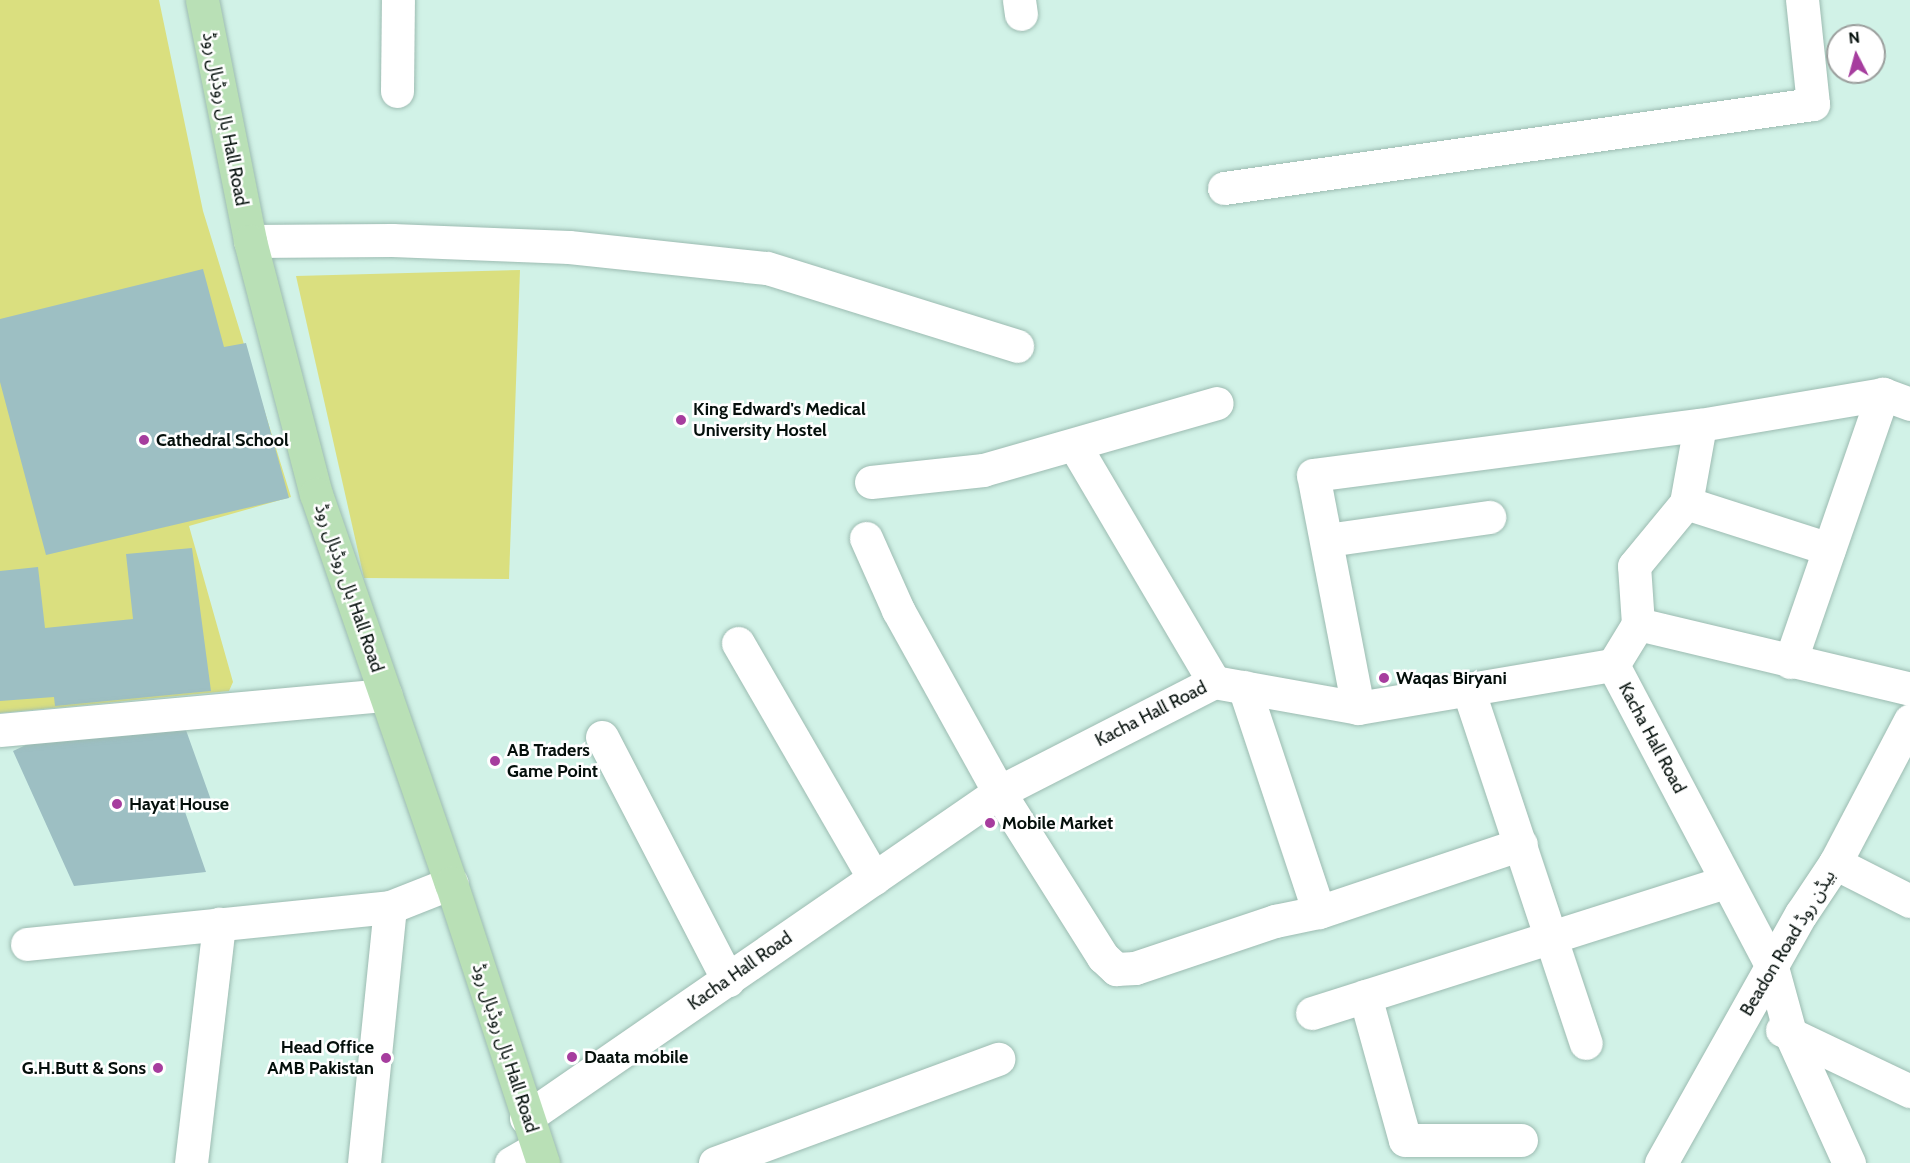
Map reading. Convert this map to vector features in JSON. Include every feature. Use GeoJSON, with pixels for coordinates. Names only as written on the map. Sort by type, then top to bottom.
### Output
{"type":"FeatureCollection","features":[{"type":"Feature","properties":{"kind":"main road","name":"ہال روڈہال روڈ Hall Road"},"geometry":{"type":"LineString","coordinates":[[202,0],[250,241],[316,494],[451,883],[529,1148]]}},
{"type":"Feature","properties":{"kind":"street"},"geometry":{"type":"LineString","coordinates":[[398,0],[398,91]]}},
{"type":"Feature","properties":{"kind":"street"},"geometry":{"type":"LineString","coordinates":[[1224,188],[1813,104],[1802,0]]}},
{"type":"Feature","properties":{"kind":"street"},"geometry":{"type":"LineString","coordinates":[[250,241],[392,240],[569,247],[767,268],[1017,346]]}},
{"type":"Feature","properties":{"kind":"street"},"geometry":{"type":"LineString","coordinates":[[1358,708],[1327,540],[1312,475],[1897,399]]}},
{"type":"Feature","properties":{"kind":"street"},"geometry":{"type":"LineString","coordinates":[[1790,662],[1829,549],[1897,399]]}},
{"type":"Feature","properties":{"kind":"street"},"geometry":{"type":"LineString","coordinates":[[871,482],[983,470],[1075,446],[1217,403]]}},
{"type":"Feature","properties":{"kind":"street"},"geometry":{"type":"LineString","coordinates":[[1613,665],[1638,624],[1634,567],[1686,503],[1700,425]]}},
{"type":"Feature","properties":{"kind":"street"},"geometry":{"type":"LineString","coordinates":[[1075,446],[1229,684],[1319,912]]}},
{"type":"Feature","properties":{"kind":"street"},"geometry":{"type":"LineString","coordinates":[[1686,503],[1829,549]]}},
{"type":"Feature","properties":{"kind":"street"},"geometry":{"type":"LineString","coordinates":[[1327,540],[1489,517]]}},
{"type":"Feature","properties":{"kind":"street"},"geometry":{"type":"LineString","coordinates":[[866,538],[898,610],[999,792],[1102,957],[1116,969],[1135,968],[1275,921],[1319,912],[1521,844]]}},
{"type":"Feature","properties":{"kind":"street"},"geometry":{"type":"LineString","coordinates":[[1638,624],[1910,689]]}},
{"type":"Feature","properties":{"kind":"street"},"geometry":{"type":"LineString","coordinates":[[738,643],[874,879]]}},
{"type":"Feature","properties":{"kind":"street","name":"Kacha Hall Road"},"geometry":{"type":"LineString","coordinates":[[529,1148],[728,980],[999,792],[1229,684],[1358,708],[1613,665],[1772,967],[1790,1034],[1849,1163]]}},
{"type":"Feature","properties":{"kind":"street"},"geometry":{"type":"LineString","coordinates":[[1468,689],[1586,1042]]}},
{"type":"Feature","properties":{"kind":"street"},"geometry":{"type":"LineString","coordinates":[[0,729],[386,695]]}},
{"type":"Feature","properties":{"kind":"street","name":"Beadon Road بیڈن روڈ"},"geometry":{"type":"LineString","coordinates":[[1661,1163],[1802,915],[1835,863],[1910,720]]}},
{"type":"Feature","properties":{"kind":"street"},"geometry":{"type":"LineString","coordinates":[[602,737],[728,980]]}},
{"type":"Feature","properties":{"kind":"street"},"geometry":{"type":"LineString","coordinates":[[1835,863],[1910,901]]}},
{"type":"Feature","properties":{"kind":"street"},"geometry":{"type":"LineString","coordinates":[[1312,1013],[1727,881]]}},
{"type":"Feature","properties":{"kind":"street"},"geometry":{"type":"LineString","coordinates":[[27,944],[390,907],[451,883]]}},
{"type":"Feature","properties":{"kind":"street"},"geometry":{"type":"LineString","coordinates":[[364,1163],[390,907]]}},
{"type":"Feature","properties":{"kind":"street"},"geometry":{"type":"LineString","coordinates":[[191,1163],[219,924]]}},
{"type":"Feature","properties":{"kind":"street"},"geometry":{"type":"LineString","coordinates":[[1365,996],[1405,1140],[1521,1140]]}},
{"type":"Feature","properties":{"kind":"street"},"geometry":{"type":"LineString","coordinates":[[1746,1013],[1910,1091]]}},
{"type":"Feature","properties":{"kind":"street"},"geometry":{"type":"LineString","coordinates":[[723,1162],[998,1059]]}},
{"type":"Feature","properties":{"kind":"green space"},"geometry":{"type":"Polygon","coordinates":[[[0,0],[159,0],[203,211],[291,497],[189,526],[233,682],[229,691],[0,713],[0,0]]]}},
{"type":"Feature","properties":{"kind":"green space"},"geometry":{"type":"Polygon","coordinates":[[[520,270],[509,579],[364,578],[296,276],[520,270]]]}},
{"type":"Feature","properties":{"kind":"building","name":"Cathedral School"},"geometry":{"type":"Polygon","coordinates":[[[203,269],[224,347],[246,343],[289,498],[46,555],[0,382],[0,319],[203,269]]]}},
{"type":"Feature","properties":{"kind":"building"},"geometry":{"type":"Polygon","coordinates":[[[192,548],[211,691],[55,706],[54,697],[0,701],[0,571],[38,567],[45,628],[133,619],[126,554],[192,548]]]}},
{"type":"Feature","properties":{"kind":"building","name":"Hayat House"},"geometry":{"type":"Polygon","coordinates":[[[182,719],[211,800],[184,809],[206,872],[74,886],[13,751],[56,731],[182,719]]]}},
{"type":"Feature","properties":{"kind":"place","name":"King Edward's Medical University Hostel"},"geometry":{"type":"Point","coordinates":[681,420]}},
{"type":"Feature","properties":{"kind":"place","name":"Cathedral School"},"geometry":{"type":"Point","coordinates":[144,440]}},
{"type":"Feature","properties":{"kind":"place","name":"Waqas Biryani"},"geometry":{"type":"Point","coordinates":[1384,678]}},
{"type":"Feature","properties":{"kind":"place","name":"AB Traders Game Point"},"geometry":{"type":"Point","coordinates":[495,761]}},
{"type":"Feature","properties":{"kind":"place","name":"Hayat House"},"geometry":{"type":"Point","coordinates":[117,804]}},
{"type":"Feature","properties":{"kind":"place","name":"Mobile Market"},"geometry":{"type":"Point","coordinates":[990,823]}},
{"type":"Feature","properties":{"kind":"place","name":"Daata mobile"},"geometry":{"type":"Point","coordinates":[572,1057]}},
{"type":"Feature","properties":{"kind":"place","name":"Head Office AMB Pakistan"},"geometry":{"type":"Point","coordinates":[386,1058]}},
{"type":"Feature","properties":{"kind":"place","name":"G.H.Butt & Sons"},"geometry":{"type":"Point","coordinates":[158,1068]}}]}
